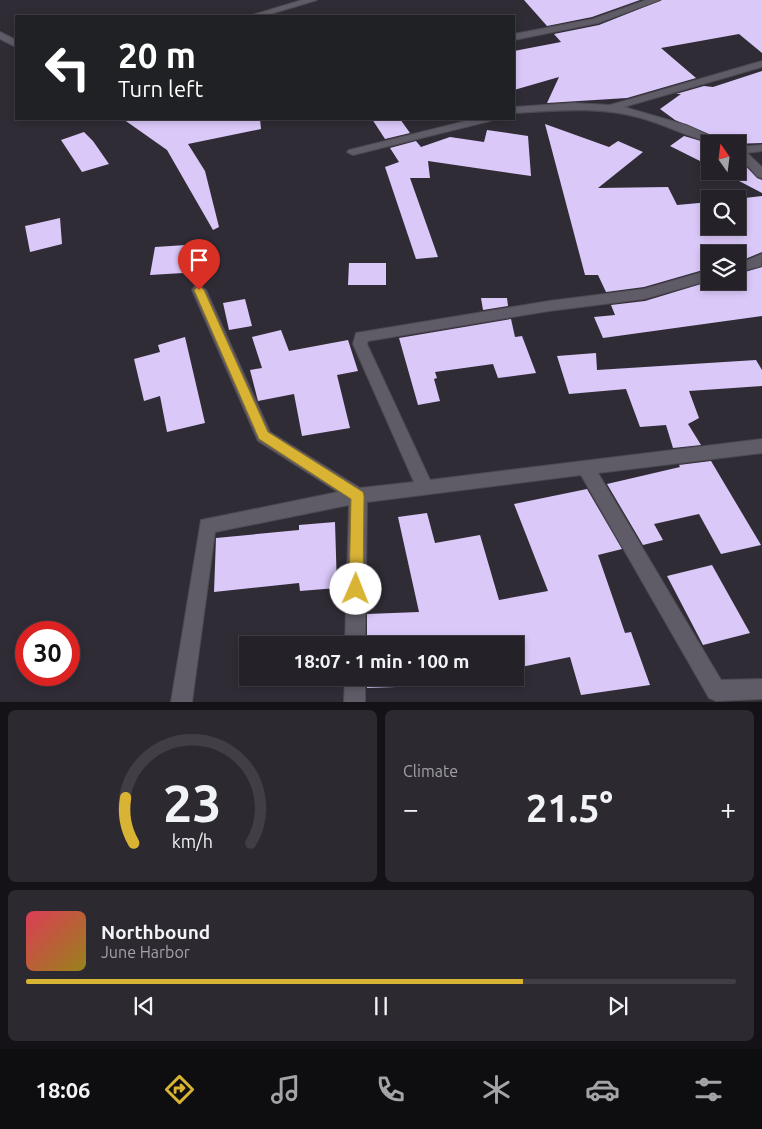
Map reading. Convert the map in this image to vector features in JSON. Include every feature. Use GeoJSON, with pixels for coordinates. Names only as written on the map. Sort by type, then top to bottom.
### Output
{"type":"FeatureCollection","features":[{"type":"Feature","properties":{"kind":"street"},"geometry":{"type":"LineString","coordinates":[[258,15],[312,0]]}},
{"type":"Feature","properties":{"kind":"street"},"geometry":{"type":"LineString","coordinates":[[515,37],[595,21],[655,0]]}},
{"type":"Feature","properties":{"kind":"street"},"geometry":{"type":"LineString","coordinates":[[0,35],[15,43]]}},
{"type":"Feature","properties":{"kind":"street"},"geometry":{"type":"LineString","coordinates":[[609,108],[762,64]]}},
{"type":"Feature","properties":{"kind":"street"},"geometry":{"type":"LineString","coordinates":[[515,110],[557,107],[609,108],[676,124],[702,135]]}},
{"type":"Feature","properties":{"kind":"street"},"geometry":{"type":"LineString","coordinates":[[353,152],[482,120]]}},
{"type":"Feature","properties":{"kind":"street"},"geometry":{"type":"LineString","coordinates":[[746,149],[762,148]]}},
{"type":"Feature","properties":{"kind":"street"},"geometry":{"type":"LineString","coordinates":[[746,158],[762,174]]}},
{"type":"Feature","properties":{"kind":"street"},"geometry":{"type":"LineString","coordinates":[[746,266],[756,263],[762,258]]}},
{"type":"Feature","properties":{"kind":"street"},"geometry":{"type":"LineString","coordinates":[[425,487],[360,344],[361,337],[549,306],[644,294],[701,278]]}},
{"type":"Feature","properties":{"kind":"street"},"geometry":{"type":"LineString","coordinates":[[199,290],[264,436],[358,496]]}},
{"type":"Feature","properties":{"kind":"street"},"geometry":{"type":"LineString","coordinates":[[181,702],[207,526],[358,496],[762,446]]}},
{"type":"Feature","properties":{"kind":"street"},"geometry":{"type":"LineString","coordinates":[[586,468],[716,691],[762,689]]}},
{"type":"Feature","properties":{"kind":"street"},"geometry":{"type":"LineString","coordinates":[[355,636],[358,496]]}},
{"type":"Feature","properties":{"kind":"street"},"geometry":{"type":"LineString","coordinates":[[354,702],[355,686]]}},
{"type":"Feature","properties":{"kind":"building"},"geometry":{"type":"Polygon","coordinates":[[[524,0],[640,0],[592,17],[547,26],[524,0]]]}},
{"type":"Feature","properties":{"kind":"building"},"geometry":{"type":"Polygon","coordinates":[[[662,0],[762,0],[762,53],[739,34],[661,48],[696,78],[627,98],[547,103],[559,77],[515,90],[515,51],[561,42],[554,34],[599,25],[662,0]]]}},
{"type":"Feature","properties":{"kind":"building"},"geometry":{"type":"Polygon","coordinates":[[[762,71],[762,143],[746,144],[746,135],[710,135],[675,120],[660,109],[681,94],[676,94],[704,86],[713,87],[762,71]]]}},
{"type":"Feature","properties":{"kind":"building"},"geometry":{"type":"Polygon","coordinates":[[[124,120],[260,120],[261,129],[188,144],[205,171],[219,227],[213,230],[167,150],[124,120]]]}},
{"type":"Feature","properties":{"kind":"building"},"geometry":{"type":"Polygon","coordinates":[[[373,120],[401,120],[410,133],[385,139],[373,120]]]}},
{"type":"Feature","properties":{"kind":"building"},"geometry":{"type":"Polygon","coordinates":[[[545,124],[609,147],[618,141],[643,152],[598,188],[668,187],[677,205],[701,203],[701,235],[746,235],[746,198],[762,196],[762,252],[746,259],[746,245],[701,245],[701,271],[644,287],[606,292],[598,275],[585,275],[545,124]]]}},
{"type":"Feature","properties":{"kind":"building"},"geometry":{"type":"Polygon","coordinates":[[[487,130],[528,136],[531,176],[428,161],[430,178],[410,178],[438,257],[416,259],[385,167],[399,162],[390,148],[416,141],[421,147],[450,137],[484,142],[487,130]]]}},
{"type":"Feature","properties":{"kind":"building"},"geometry":{"type":"Polygon","coordinates":[[[84,132],[93,141],[109,164],[82,172],[61,140],[84,132]]]}},
{"type":"Feature","properties":{"kind":"building"},"geometry":{"type":"Polygon","coordinates":[[[684,136],[701,141],[701,162],[670,146],[684,136]]]}},
{"type":"Feature","properties":{"kind":"building"},"geometry":{"type":"Polygon","coordinates":[[[746,166],[757,178],[762,180],[762,193],[737,180],[746,180],[746,166]]]}},
{"type":"Feature","properties":{"kind":"building"},"geometry":{"type":"Polygon","coordinates":[[[60,218],[62,244],[30,252],[25,226],[60,218]]]}},
{"type":"Feature","properties":{"kind":"building"},"geometry":{"type":"Polygon","coordinates":[[[186,245],[183,273],[150,275],[155,247],[186,245]]]}},
{"type":"Feature","properties":{"kind":"building"},"geometry":{"type":"Polygon","coordinates":[[[349,263],[386,263],[386,285],[348,285],[349,263]]]}},
{"type":"Feature","properties":{"kind":"building"},"geometry":{"type":"Polygon","coordinates":[[[762,267],[762,316],[603,338],[594,317],[615,315],[611,305],[645,301],[701,284],[701,290],[746,290],[746,272],[762,267]]]}},
{"type":"Feature","properties":{"kind":"building"},"geometry":{"type":"Polygon","coordinates":[[[481,298],[507,298],[508,306],[483,310],[481,298]]]}},
{"type":"Feature","properties":{"kind":"building"},"geometry":{"type":"Polygon","coordinates":[[[245,299],[252,326],[229,330],[223,303],[245,299]]]}},
{"type":"Feature","properties":{"kind":"building"},"geometry":{"type":"Polygon","coordinates":[[[511,319],[515,337],[522,336],[536,373],[498,378],[493,364],[435,372],[437,378],[434,379],[440,401],[418,405],[399,338],[511,319]]]}},
{"type":"Feature","properties":{"kind":"building"},"geometry":{"type":"Polygon","coordinates":[[[281,330],[289,351],[348,340],[358,371],[337,375],[350,428],[302,436],[294,394],[258,401],[250,370],[262,368],[252,337],[281,330]]]}},
{"type":"Feature","properties":{"kind":"building"},"geometry":{"type":"Polygon","coordinates":[[[185,337],[205,423],[167,432],[160,396],[144,401],[134,359],[160,352],[158,345],[185,337]]]}},
{"type":"Feature","properties":{"kind":"building"},"geometry":{"type":"Polygon","coordinates":[[[596,353],[597,370],[756,360],[762,370],[762,386],[689,391],[699,418],[688,424],[701,445],[673,448],[666,425],[640,427],[626,389],[569,394],[557,356],[596,353]]]}},
{"type":"Feature","properties":{"kind":"building"},"geometry":{"type":"Polygon","coordinates":[[[711,461],[761,545],[721,554],[699,514],[654,524],[663,540],[643,545],[607,484],[680,467],[679,465],[711,461]]]}},
{"type":"Feature","properties":{"kind":"building"},"geometry":{"type":"Polygon","coordinates":[[[587,489],[622,549],[598,555],[625,633],[631,632],[650,685],[581,695],[570,657],[524,666],[524,636],[367,636],[367,614],[419,612],[398,517],[427,513],[435,543],[480,535],[499,600],[548,591],[514,504],[587,489]]]}},
{"type":"Feature","properties":{"kind":"building"},"geometry":{"type":"Polygon","coordinates":[[[335,522],[337,588],[300,591],[299,583],[214,592],[216,538],[299,530],[299,525],[335,522]]]}},
{"type":"Feature","properties":{"kind":"building"},"geometry":{"type":"Polygon","coordinates":[[[712,565],[750,633],[703,645],[667,576],[712,565]]]}},
{"type":"Feature","properties":{"kind":"building"},"geometry":{"type":"Polygon","coordinates":[[[367,686],[425,686],[367,688],[367,686]]]}},
{"type":"Feature","properties":{"kind":"route"},"geometry":{"type":"LineString","coordinates":[[199,290],[264,436],[358,496],[356,589]]}}]}
